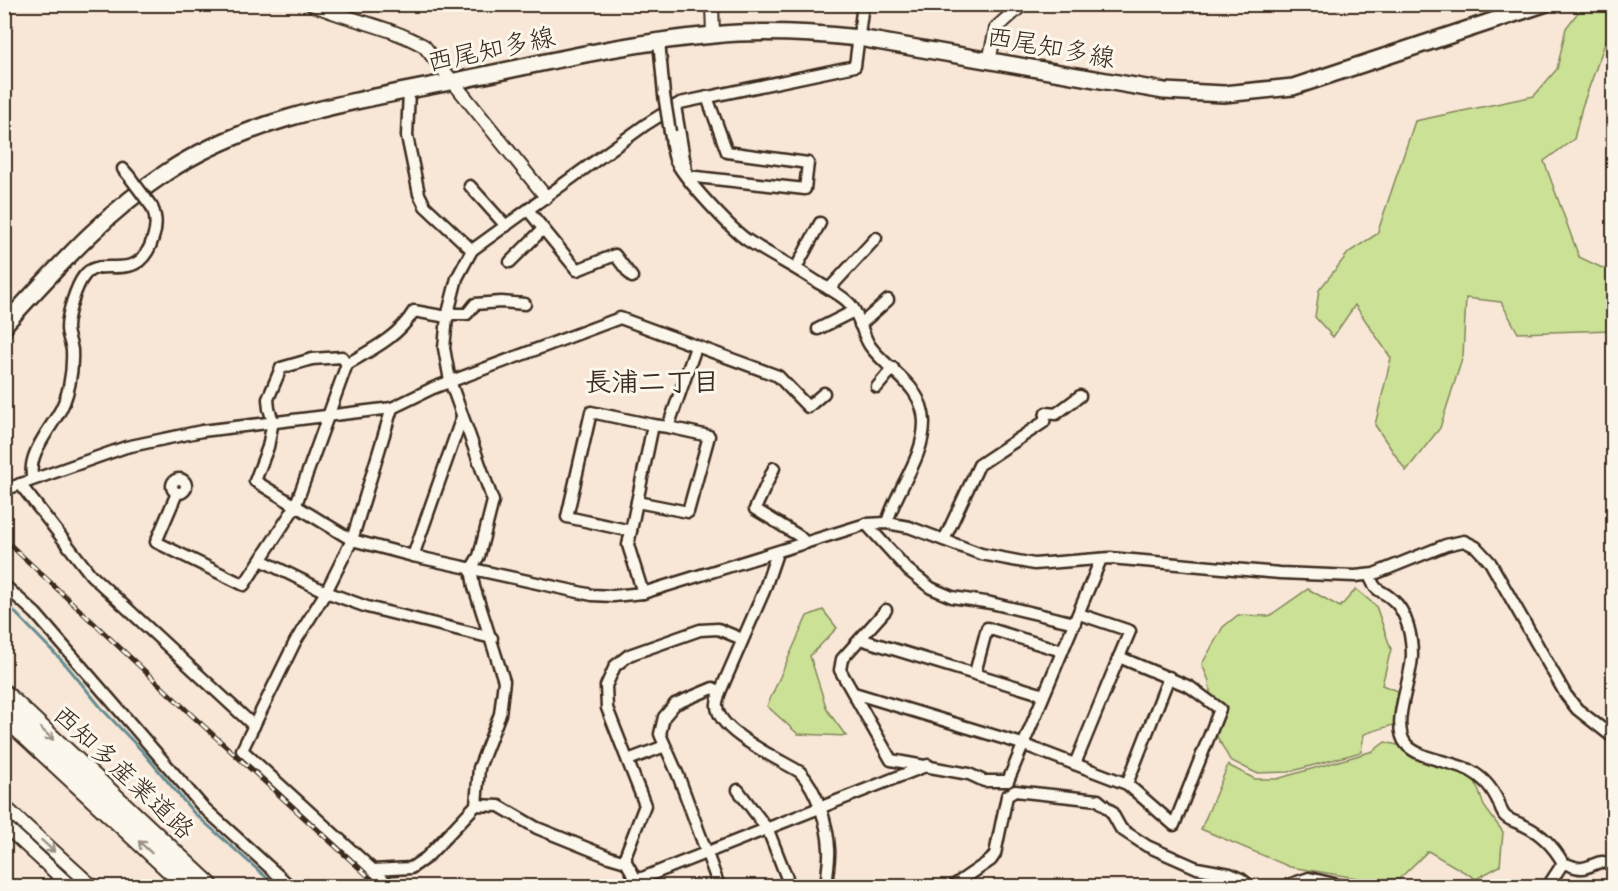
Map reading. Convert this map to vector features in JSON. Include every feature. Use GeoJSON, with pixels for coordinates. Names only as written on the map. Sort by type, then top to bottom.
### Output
{"type":"FeatureCollection","features":[{"type":"Feature","properties":{"kind":"highway","name":"西知多産業道路"},"geometry":{"type":"LineString","coordinates":[[4,694],[209,886]]}},
{"type":"Feature","properties":{"kind":"highway","name":"西知多産業道路"},"geometry":{"type":"LineString","coordinates":[[4,715],[188,886]]}},
{"type":"Feature","properties":{"kind":"main road","name":"西尾知多線"},"geometry":{"type":"LineString","coordinates":[[5,325],[78,245],[112,214],[167,172],[236,135],[328,107],[659,41],[713,35],[810,33],[859,38],[1164,91],[1224,94],[1293,87],[1544,4]]}},
{"type":"Feature","properties":{"kind":"street"},"geometry":{"type":"LineString","coordinates":[[311,4],[341,17],[404,35],[424,46],[546,197]]}},
{"type":"Feature","properties":{"kind":"street"},"geometry":{"type":"LineString","coordinates":[[712,4],[713,35]]}},
{"type":"Feature","properties":{"kind":"street"},"geometry":{"type":"LineString","coordinates":[[373,870],[411,868],[427,857],[476,805],[479,768],[500,714],[504,681],[474,588],[471,569],[479,556],[493,501],[450,381],[444,348],[447,317],[457,278],[472,250],[645,125],[675,106],[707,97],[855,66],[863,4]]}},
{"type":"Feature","properties":{"kind":"street"},"geometry":{"type":"LineString","coordinates":[[989,61],[996,28],[1023,4]]}},
{"type":"Feature","properties":{"kind":"street"},"geometry":{"type":"LineString","coordinates":[[659,41],[670,132],[676,160],[687,176],[731,228],[759,248],[796,268],[846,300],[854,310],[870,346],[893,368],[917,398],[924,418],[924,430],[916,457],[887,523]]}},
{"type":"Feature","properties":{"kind":"street"},"geometry":{"type":"LineString","coordinates":[[409,91],[407,136],[419,194],[424,207],[472,250]]}},
{"type":"Feature","properties":{"kind":"street"},"geometry":{"type":"LineString","coordinates":[[687,176],[805,189],[808,163],[727,152],[707,97]]}},
{"type":"Feature","properties":{"kind":"street"},"geometry":{"type":"LineString","coordinates":[[675,106],[687,176]]}},
{"type":"Feature","properties":{"kind":"street"},"geometry":{"type":"LineString","coordinates":[[33,478],[31,474],[34,456],[63,407],[70,382],[72,350],[67,329],[72,303],[83,276],[90,270],[104,267],[123,268],[143,259],[150,249],[156,229],[156,215],[126,173]]}},
{"type":"Feature","properties":{"kind":"street"},"geometry":{"type":"LineString","coordinates":[[470,186],[506,226]]}},
{"type":"Feature","properties":{"kind":"street"},"geometry":{"type":"LineString","coordinates":[[528,210],[577,270],[615,255],[632,277]]}},
{"type":"Feature","properties":{"kind":"street"},"geometry":{"type":"LineString","coordinates":[[796,268],[820,223]]}},
{"type":"Feature","properties":{"kind":"street"},"geometry":{"type":"LineString","coordinates":[[510,262],[543,229]]}},
{"type":"Feature","properties":{"kind":"street"},"geometry":{"type":"LineString","coordinates":[[828,289],[876,238]]}},
{"type":"Feature","properties":{"kind":"street"},"geometry":{"type":"LineString","coordinates":[[860,325],[888,300]]}},
{"type":"Feature","properties":{"kind":"street"},"geometry":{"type":"LineString","coordinates":[[177,493],[156,542],[244,585],[295,507],[347,364],[393,336],[414,311],[447,317],[452,314],[467,314],[475,304],[501,302],[525,304]]}},
{"type":"Feature","properties":{"kind":"street"},"geometry":{"type":"LineString","coordinates":[[819,329],[854,310]]}},
{"type":"Feature","properties":{"kind":"street"},"geometry":{"type":"LineString","coordinates":[[4,490],[126,447],[202,431],[327,414],[392,408],[450,381],[620,318],[778,376],[808,407],[824,393]]}},
{"type":"Feature","properties":{"kind":"street"},"geometry":{"type":"LineString","coordinates":[[668,427],[696,347]]}},
{"type":"Feature","properties":{"kind":"street"},"geometry":{"type":"LineString","coordinates":[[347,364],[342,357],[312,359],[281,368],[268,399],[273,421],[268,447],[255,481],[352,540],[413,556],[592,595],[613,596],[643,593],[866,524],[887,523],[909,527],[981,554],[1034,564],[1120,559],[1280,573],[1370,575],[1457,541],[1471,543],[1484,553],[1490,562],[1566,695],[1577,709],[1614,738]]}},
{"type":"Feature","properties":{"kind":"street"},"geometry":{"type":"LineString","coordinates":[[877,387],[893,368]]}},
{"type":"Feature","properties":{"kind":"street"},"geometry":{"type":"LineString","coordinates":[[944,540],[979,465],[1044,422],[1046,413],[1056,414],[1080,396]]}},
{"type":"Feature","properties":{"kind":"street"},"geometry":{"type":"LineString","coordinates":[[390,886],[242,750],[295,642],[326,592],[352,540],[392,408]]}},
{"type":"Feature","properties":{"kind":"street"},"geometry":{"type":"LineString","coordinates":[[631,531],[567,517],[591,412],[709,436],[688,512],[637,502]]}},
{"type":"Feature","properties":{"kind":"street"},"geometry":{"type":"LineString","coordinates":[[413,556],[462,416]]}},
{"type":"Feature","properties":{"kind":"street"},"geometry":{"type":"LineString","coordinates":[[643,593],[628,545],[653,425]]}},
{"type":"Feature","properties":{"kind":"street"},"geometry":{"type":"LineString","coordinates":[[774,468],[755,510],[799,536],[806,543]]}},
{"type":"Feature","properties":{"kind":"street"},"geometry":{"type":"LineString","coordinates":[[20,484],[91,574],[254,726]]}},
{"type":"Feature","properties":{"kind":"street"},"geometry":{"type":"LineString","coordinates":[[866,524],[920,581],[952,597],[1077,618],[1130,631],[1075,764]]}},
{"type":"Feature","properties":{"kind":"street"},"geometry":{"type":"LineString","coordinates":[[777,553],[764,591],[720,692],[717,706],[721,718],[731,729],[800,772],[814,791],[821,808],[830,850],[827,886]]}},
{"type":"Feature","properties":{"kind":"street"},"geometry":{"type":"LineString","coordinates":[[886,610],[842,659],[840,670],[891,760],[969,774],[984,782],[1008,781],[1101,559]]}},
{"type":"Feature","properties":{"kind":"street"},"geometry":{"type":"LineString","coordinates":[[261,560],[326,592],[367,607],[492,638]]}},
{"type":"Feature","properties":{"kind":"street"},"geometry":{"type":"LineString","coordinates":[[1370,575],[1378,591],[1394,601],[1402,610],[1411,640],[1411,671],[1400,722],[1402,738],[1407,745],[1416,752],[1469,770],[1483,779],[1492,789],[1504,815],[1544,838],[1563,863],[1581,868],[1605,861],[1614,864]]}},
{"type":"Feature","properties":{"kind":"street"},"geometry":{"type":"LineString","coordinates":[[4,585],[36,614],[203,807],[290,886]]}},
{"type":"Feature","properties":{"kind":"street"},"geometry":{"type":"LineString","coordinates":[[975,673],[987,628],[1062,651]]}},
{"type":"Feature","properties":{"kind":"street"},"geometry":{"type":"LineString","coordinates":[[639,883],[627,862],[626,854],[645,805],[608,708],[606,686],[615,666],[629,655],[700,630],[718,629],[742,639]]}},
{"type":"Feature","properties":{"kind":"street"},"geometry":{"type":"LineString","coordinates":[[860,639],[1044,695]]}},
{"type":"Feature","properties":{"kind":"street"},"geometry":{"type":"LineString","coordinates":[[854,693],[1022,744],[1127,784],[1174,825],[1220,709],[1190,687],[1119,657]]}},
{"type":"Feature","properties":{"kind":"street"},"geometry":{"type":"LineString","coordinates":[[1127,784],[1169,677]]}},
{"type":"Feature","properties":{"kind":"street"},"geometry":{"type":"LineString","coordinates":[[719,886],[678,775],[660,734],[664,717],[675,705],[713,688],[720,692]]}},
{"type":"Feature","properties":{"kind":"street"},"geometry":{"type":"LineString","coordinates":[[628,760],[665,746]]}},
{"type":"Feature","properties":{"kind":"street"},"geometry":{"type":"LineString","coordinates":[[622,886],[639,883],[928,765]]}},
{"type":"Feature","properties":{"kind":"street"},"geometry":{"type":"LineString","coordinates":[[738,790],[768,830],[790,886]]}},
{"type":"Feature","properties":{"kind":"street"},"geometry":{"type":"LineString","coordinates":[[953,886],[991,860],[995,854],[1006,796],[1016,791],[1098,800],[1111,811],[1121,829],[1152,849],[1197,868],[1230,874],[1250,886]]}},
{"type":"Feature","properties":{"kind":"street"},"geometry":{"type":"LineString","coordinates":[[476,805],[499,806],[537,828],[627,862]]}},
{"type":"Feature","properties":{"kind":"street"},"geometry":{"type":"LineString","coordinates":[[4,806],[92,886]]}},
{"type":"Feature","properties":{"kind":"street"},"geometry":{"type":"LineString","coordinates":[[4,825],[70,886]]}},
{"type":"Feature","properties":{"kind":"street"},"geometry":{"type":"LineString","coordinates":[[1548,886],[1563,863]]}},
{"type":"Feature","properties":{"kind":"street"},"geometry":{"type":"LineString","coordinates":[[1285,886],[1309,878],[1343,886]]}},
{"type":"Feature","properties":{"kind":"green space"},"geometry":{"type":"Polygon","coordinates":[[[1589,4],[1613,5],[1613,21],[1582,107],[1574,139],[1544,161],[1579,257],[1613,273],[1613,330],[1518,333],[1501,302],[1466,298],[1463,356],[1440,428],[1406,471],[1375,425],[1391,358],[1355,305],[1333,337],[1315,317],[1319,290],[1349,252],[1377,234],[1415,121],[1534,96],[1557,69],[1566,28],[1582,7],[1589,4]]]}},
{"type":"Feature","properties":{"kind":"green space"},"geometry":{"type":"Polygon","coordinates":[[[1308,589],[1340,607],[1356,589],[1376,606],[1391,649],[1382,685],[1401,692],[1396,724],[1364,734],[1361,752],[1289,772],[1256,773],[1230,760],[1214,731],[1209,681],[1202,664],[1223,627],[1238,615],[1269,616],[1308,589]]]}},
{"type":"Feature","properties":{"kind":"green space"},"geometry":{"type":"Polygon","coordinates":[[[823,610],[837,628],[810,656],[827,710],[846,736],[798,734],[767,706],[807,616],[823,610]]]}},
{"type":"Feature","properties":{"kind":"green space"},"geometry":{"type":"Polygon","coordinates":[[[1385,742],[1440,759],[1475,780],[1484,806],[1503,832],[1500,866],[1476,879],[1428,851],[1399,879],[1369,880],[1290,867],[1201,829],[1228,765],[1255,779],[1277,779],[1373,751],[1385,742]]]}},
{"type":"Feature","properties":{"kind":"waterway"},"geometry":{"type":"LineString","coordinates":[[4,601],[67,666],[194,813],[276,886]]}},
{"type":"Feature","properties":{"kind":"railway"},"geometry":{"type":"LineString","coordinates":[[4,539],[379,886]]}},
{"type":"Feature","properties":{"kind":"district","name":"長浦二丁目"},"geometry":{"type":"Point","coordinates":[652,382]}}]}
